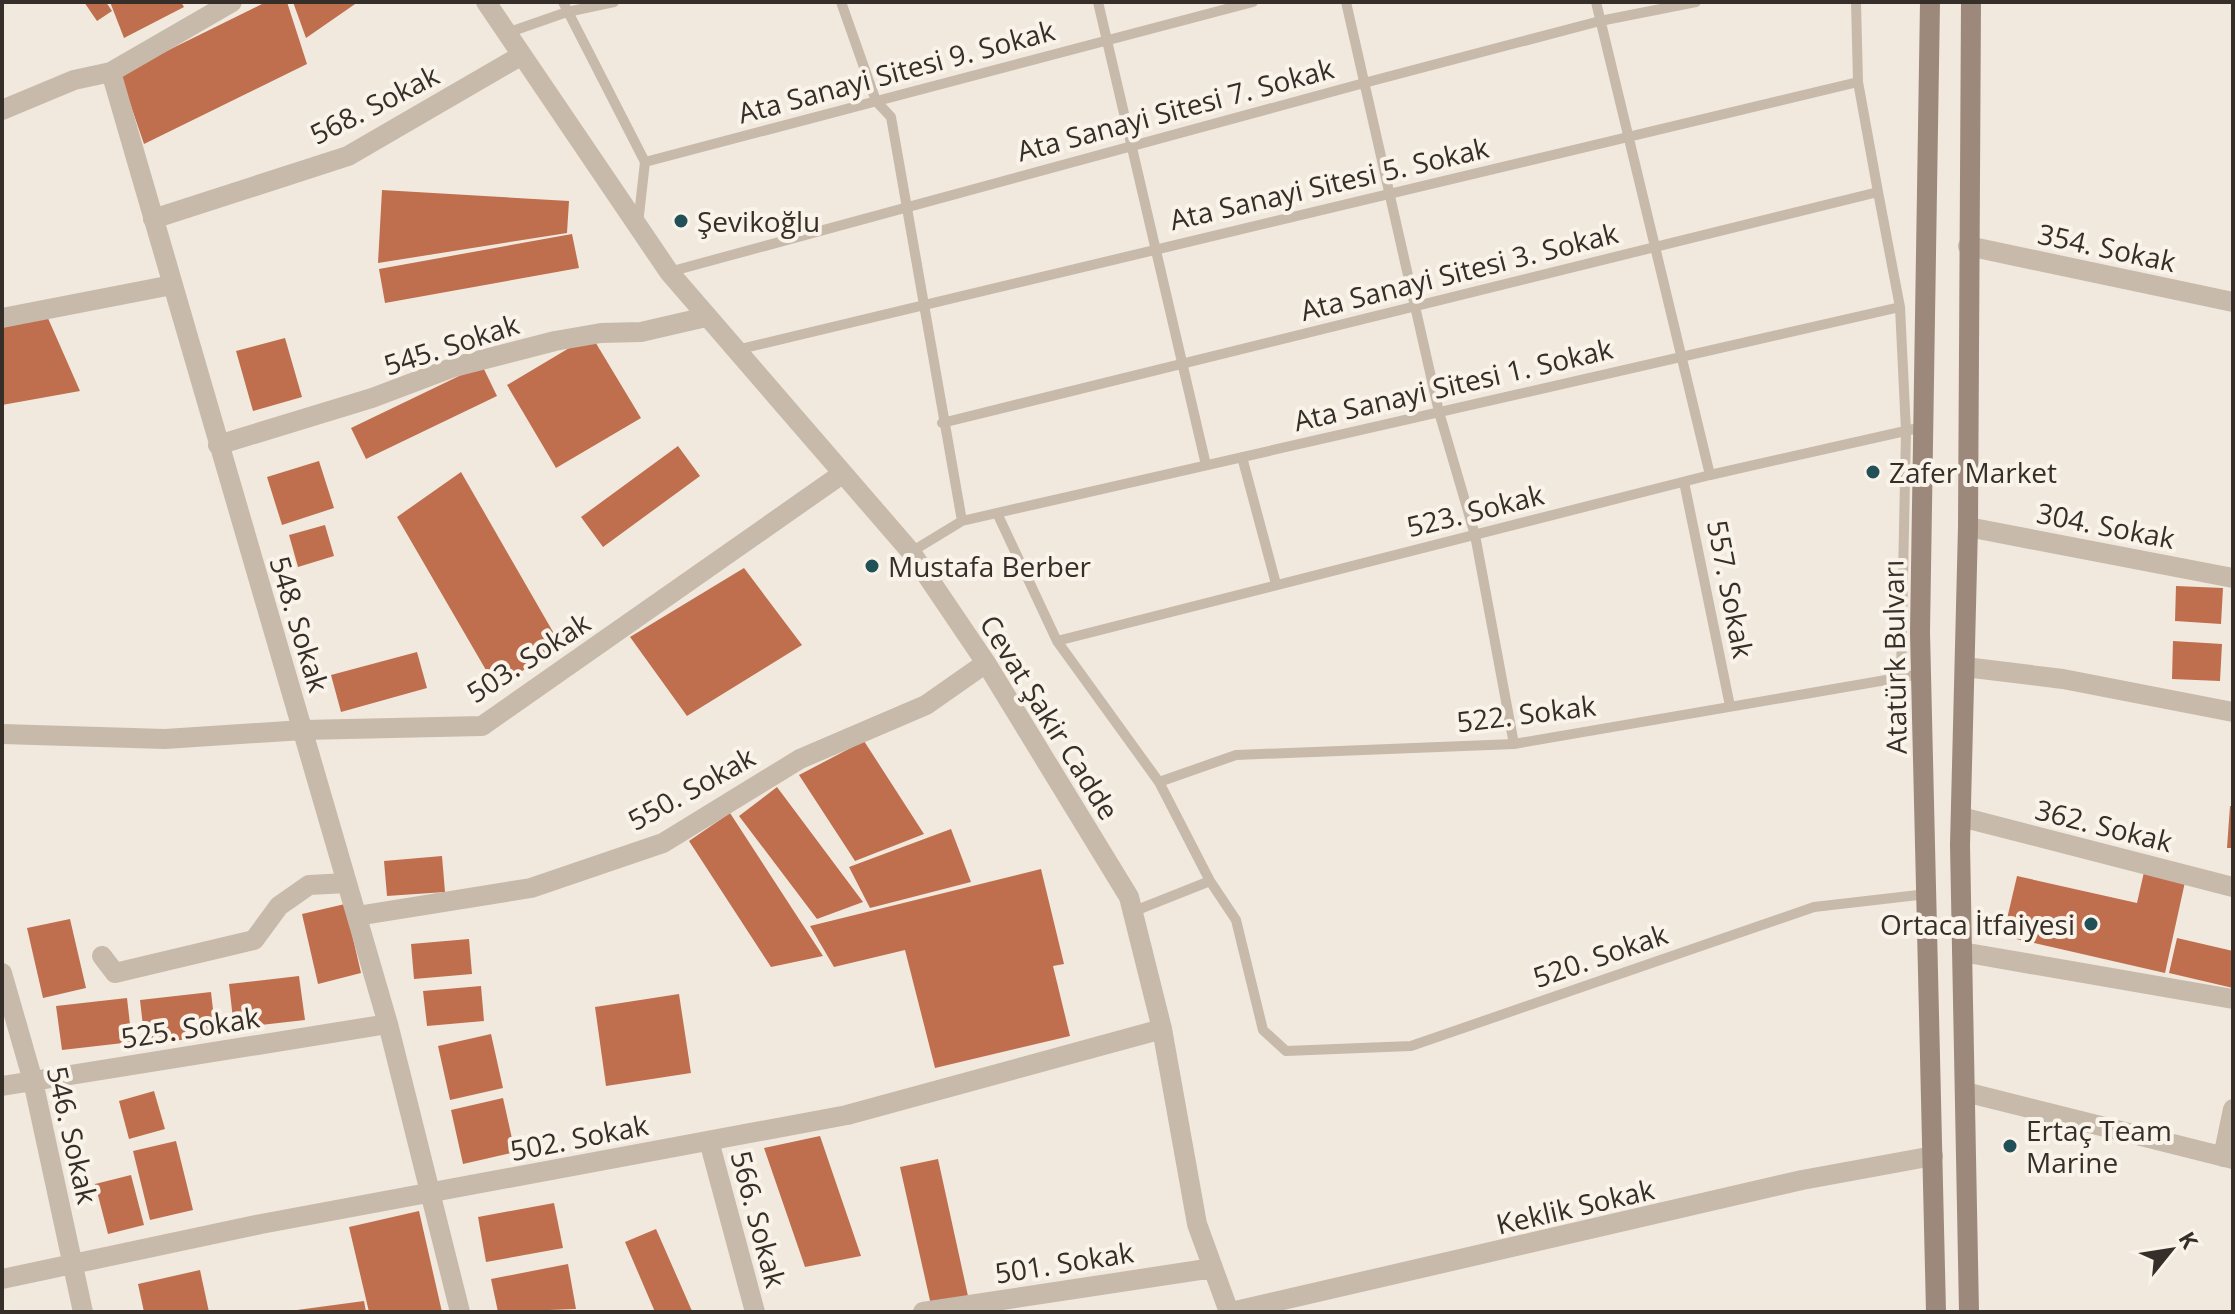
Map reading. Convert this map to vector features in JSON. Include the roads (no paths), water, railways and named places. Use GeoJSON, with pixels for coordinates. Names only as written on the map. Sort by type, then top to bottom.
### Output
{"type":"FeatureCollection","features":[{"type":"Feature","properties":{"kind":"main road","name":"Atatürk Bulvarı"},"geometry":{"type":"LineString","coordinates":[[1930,2],[1914,429],[1911,675],[1927,894],[1936,1312]]}},
{"type":"Feature","properties":{"kind":"main road"},"geometry":{"type":"LineString","coordinates":[[1969,1312],[1961,817],[1968,527],[1971,2]]}},
{"type":"Feature","properties":{"kind":"street"},"geometry":{"type":"LineString","coordinates":[[2,110],[74,80],[111,72],[232,2]]}},
{"type":"Feature","properties":{"kind":"street","name":"Cevat Şakir Cadde"},"geometry":{"type":"LineString","coordinates":[[486,2],[669,272],[911,552],[986,663],[1129,897],[1162,1029],[1197,1224],[1230,1312]]}},
{"type":"Feature","properties":{"kind":"street","name":"568. Sokak"},"geometry":{"type":"LineString","coordinates":[[153,219],[348,156],[522,55]]}},
{"type":"Feature","properties":{"kind":"street","name":"548. Sokak"},"geometry":{"type":"LineString","coordinates":[[111,72],[388,1024],[460,1312]]}},
{"type":"Feature","properties":{"kind":"street","name":"354. Sokak"},"geometry":{"type":"LineString","coordinates":[[1968,246],[2233,302]]}},
{"type":"Feature","properties":{"kind":"street"},"geometry":{"type":"LineString","coordinates":[[2,318],[172,285]]}},
{"type":"Feature","properties":{"kind":"street","name":"545. Sokak"},"geometry":{"type":"LineString","coordinates":[[218,445],[372,398],[454,367],[555,341],[601,333],[641,332],[706,317]]}},
{"type":"Feature","properties":{"kind":"street","name":"503. Sokak"},"geometry":{"type":"LineString","coordinates":[[2,734],[165,739],[303,730],[482,726],[842,474]]}},
{"type":"Feature","properties":{"kind":"street","name":"304. Sokak"},"geometry":{"type":"LineString","coordinates":[[1968,527],[2233,578]]}},
{"type":"Feature","properties":{"kind":"street","name":"550. Sokak"},"geometry":{"type":"LineString","coordinates":[[357,916],[531,888],[663,843],[800,759],[926,705],[986,663]]}},
{"type":"Feature","properties":{"kind":"street"},"geometry":{"type":"LineString","coordinates":[[1965,667],[2063,679],[2233,712]]}},
{"type":"Feature","properties":{"kind":"street","name":"362. Sokak"},"geometry":{"type":"LineString","coordinates":[[1961,817],[2233,887]]}},
{"type":"Feature","properties":{"kind":"street"},"geometry":{"type":"LineString","coordinates":[[102,956],[115,973],[254,940],[279,906],[309,885],[347,883]]}},
{"type":"Feature","properties":{"kind":"street"},"geometry":{"type":"LineString","coordinates":[[1962,952],[2233,999]]}},
{"type":"Feature","properties":{"kind":"street","name":"546. Sokak"},"geometry":{"type":"LineString","coordinates":[[2,973],[33,1081],[83,1312]]}},
{"type":"Feature","properties":{"kind":"street","name":"525. Sokak"},"geometry":{"type":"LineString","coordinates":[[2,1086],[388,1024]]}},
{"type":"Feature","properties":{"kind":"street","name":"502. Sokak"},"geometry":{"type":"LineString","coordinates":[[2,1279],[432,1193],[847,1115],[1162,1029]]}},
{"type":"Feature","properties":{"kind":"street"},"geometry":{"type":"LineString","coordinates":[[1965,1092],[2228,1158],[2233,1109]]}},
{"type":"Feature","properties":{"kind":"street","name":"566. Sokak"},"geometry":{"type":"LineString","coordinates":[[709,1141],[755,1312]]}},
{"type":"Feature","properties":{"kind":"street","name":"Keklik Sokak"},"geometry":{"type":"LineString","coordinates":[[1230,1312],[1802,1180],[1933,1156]]}},
{"type":"Feature","properties":{"kind":"street","name":"501. Sokak"},"geometry":{"type":"LineString","coordinates":[[923,1312],[1015,1305],[1213,1268]]}},
{"type":"Feature","properties":{"kind":"lane"},"geometry":{"type":"LineString","coordinates":[[507,33],[565,7],[614,2]]}},
{"type":"Feature","properties":{"kind":"lane"},"geometry":{"type":"LineString","coordinates":[[841,2],[876,101],[891,117],[942,423],[962,521]]}},
{"type":"Feature","properties":{"kind":"lane"},"geometry":{"type":"LineString","coordinates":[[1098,2],[1206,465]]}},
{"type":"Feature","properties":{"kind":"lane","name":"Ata Sanayi Sitesi 9. Sokak"},"geometry":{"type":"LineString","coordinates":[[645,162],[1253,2]]}},
{"type":"Feature","properties":{"kind":"lane"},"geometry":{"type":"LineString","coordinates":[[1346,2],[1439,412],[1475,535],[1514,744]]}},
{"type":"Feature","properties":{"kind":"lane"},"geometry":{"type":"LineString","coordinates":[[1596,2],[1710,475]]}},
{"type":"Feature","properties":{"kind":"lane","name":"Ata Sanayi Sitesi 7. Sokak"},"geometry":{"type":"LineString","coordinates":[[669,272],[1364,83],[1600,21],[1696,2]]}},
{"type":"Feature","properties":{"kind":"lane"},"geometry":{"type":"LineString","coordinates":[[1856,2],[1858,82],[1900,307],[1914,429]]}},
{"type":"Feature","properties":{"kind":"lane"},"geometry":{"type":"LineString","coordinates":[[565,7],[645,162],[638,226]]}},
{"type":"Feature","properties":{"kind":"lane","name":"Ata Sanayi Sitesi 5. Sokak"},"geometry":{"type":"LineString","coordinates":[[734,350],[1858,82]]}},
{"type":"Feature","properties":{"kind":"lane","name":"Ata Sanayi Sitesi 3. Sokak"},"geometry":{"type":"LineString","coordinates":[[942,423],[1878,192]]}},
{"type":"Feature","properties":{"kind":"lane","name":"Ata Sanayi Sitesi 1. Sokak"},"geometry":{"type":"LineString","coordinates":[[911,552],[962,521],[1900,307]]}},
{"type":"Feature","properties":{"kind":"lane","name":"523. Sokak"},"geometry":{"type":"LineString","coordinates":[[1057,641],[1710,475],[1914,429]]}},
{"type":"Feature","properties":{"kind":"lane"},"geometry":{"type":"LineString","coordinates":[[1242,457],[1276,584]]}},
{"type":"Feature","properties":{"kind":"lane","name":"557. Sokak"},"geometry":{"type":"LineString","coordinates":[[1684,482],[1730,706]]}},
{"type":"Feature","properties":{"kind":"lane"},"geometry":{"type":"LineString","coordinates":[[997,513],[1057,641],[1159,782],[1210,881],[1132,912]]}},
{"type":"Feature","properties":{"kind":"lane","name":"522. Sokak"},"geometry":{"type":"LineString","coordinates":[[1159,782],[1236,755],[1375,752],[1514,744],[1911,675]]}},
{"type":"Feature","properties":{"kind":"lane","name":"520. Sokak"},"geometry":{"type":"LineString","coordinates":[[1210,881],[1236,920],[1263,1030],[1286,1051],[1411,1046],[1814,907],[1927,894]]}},
{"type":"Feature","properties":{"kind":"place","name":"Şevikoğlu"},"geometry":{"type":"Point","coordinates":[681,221]}},
{"type":"Feature","properties":{"kind":"place","name":"Zafer Market"},"geometry":{"type":"Point","coordinates":[1873,472]}},
{"type":"Feature","properties":{"kind":"place","name":"Mustafa Berber"},"geometry":{"type":"Point","coordinates":[872,566]}},
{"type":"Feature","properties":{"kind":"place","name":"Ortaca İtfaiyesi"},"geometry":{"type":"Point","coordinates":[2091,924]}},
{"type":"Feature","properties":{"kind":"place","name":"Ertaç Team Marine"},"geometry":{"type":"Point","coordinates":[2010,1146]}}]}
